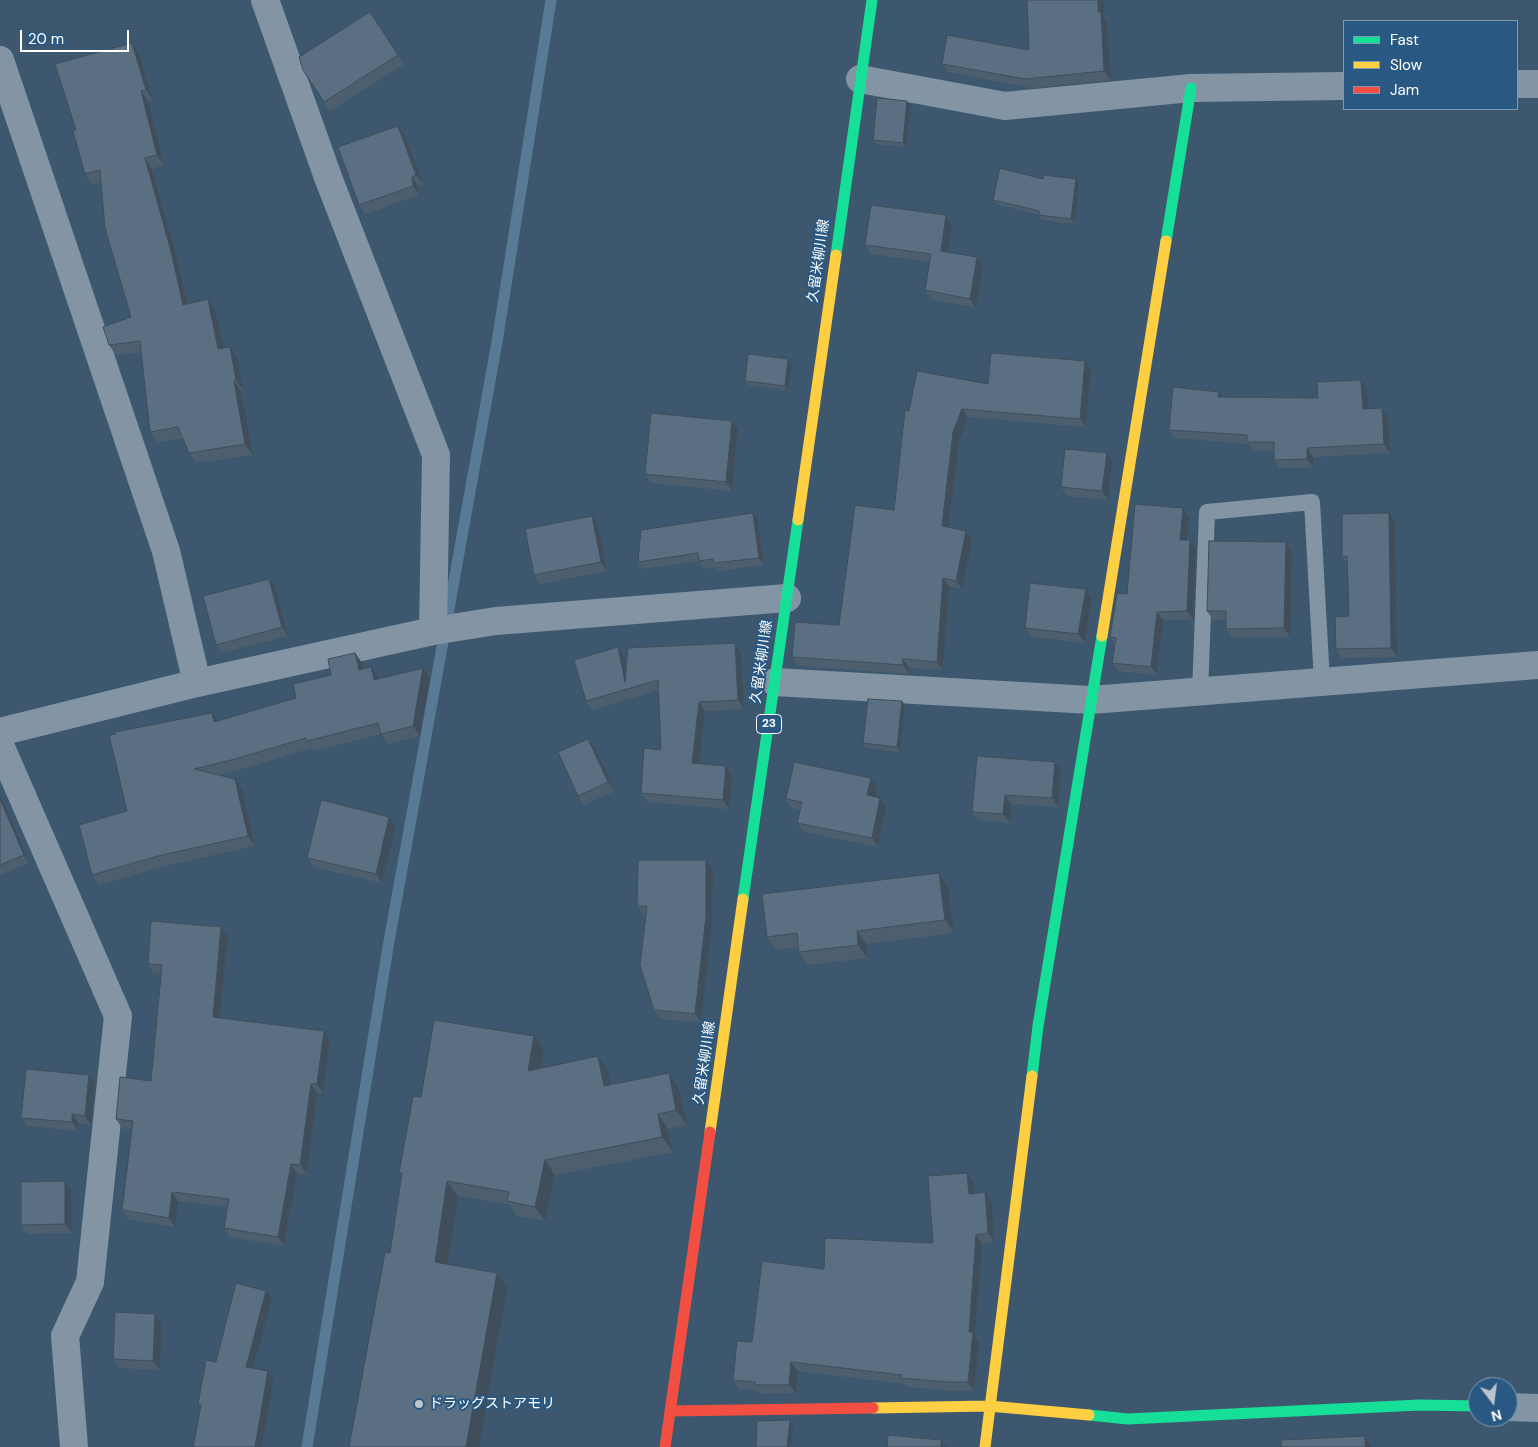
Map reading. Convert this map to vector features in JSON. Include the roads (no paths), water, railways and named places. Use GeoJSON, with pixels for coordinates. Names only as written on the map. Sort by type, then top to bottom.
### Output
{"type":"FeatureCollection","features":[{"type":"Feature","properties":{"kind":"street"},"geometry":{"type":"LineString","coordinates":[[265,0],[329,180],[436,454],[434,631]]}},
{"type":"Feature","properties":{"kind":"street","name":"久留米柳川線"},"geometry":{"type":"LineString","coordinates":[[665,1447],[872,0]]}},
{"type":"Feature","properties":{"kind":"street"},"geometry":{"type":"LineString","coordinates":[[0,60],[166,551],[197,683]]}},
{"type":"Feature","properties":{"kind":"street"},"geometry":{"type":"LineString","coordinates":[[860,79],[1005,106],[1192,88],[1343,86]]}},
{"type":"Feature","properties":{"kind":"street"},"geometry":{"type":"LineString","coordinates":[[1518,84],[1538,84]]}},
{"type":"Feature","properties":{"kind":"street"},"geometry":{"type":"LineString","coordinates":[[985,1447],[1038,1026],[1192,88]]}},
{"type":"Feature","properties":{"kind":"street"},"geometry":{"type":"LineString","coordinates":[[0,732],[197,683],[434,631],[496,621],[786,598]]}},
{"type":"Feature","properties":{"kind":"street"},"geometry":{"type":"LineString","coordinates":[[775,682],[1091,700],[1538,665]]}},
{"type":"Feature","properties":{"kind":"street"},"geometry":{"type":"LineString","coordinates":[[0,746],[118,1016],[90,1282],[65,1336],[74,1447]]}},
{"type":"Feature","properties":{"kind":"street"},"geometry":{"type":"LineString","coordinates":[[670,1411],[989,1406],[1128,1419],[1420,1405],[1468,1406]]}},
{"type":"Feature","properties":{"kind":"street"},"geometry":{"type":"LineString","coordinates":[[1518,1407],[1538,1408]]}},
{"type":"Feature","properties":{"kind":"lane"},"geometry":{"type":"LineString","coordinates":[[1200,691],[1207,512],[1312,502],[1322,682]]}},
{"type":"Feature","properties":{"kind":"waterway"},"geometry":{"type":"LineString","coordinates":[[307,1447],[388,947],[497,342],[551,0]]}},
{"type":"Feature","properties":{"kind":"place","name":"ドラッグストアモリ"},"geometry":{"type":"Point","coordinates":[419,1404]}}]}
